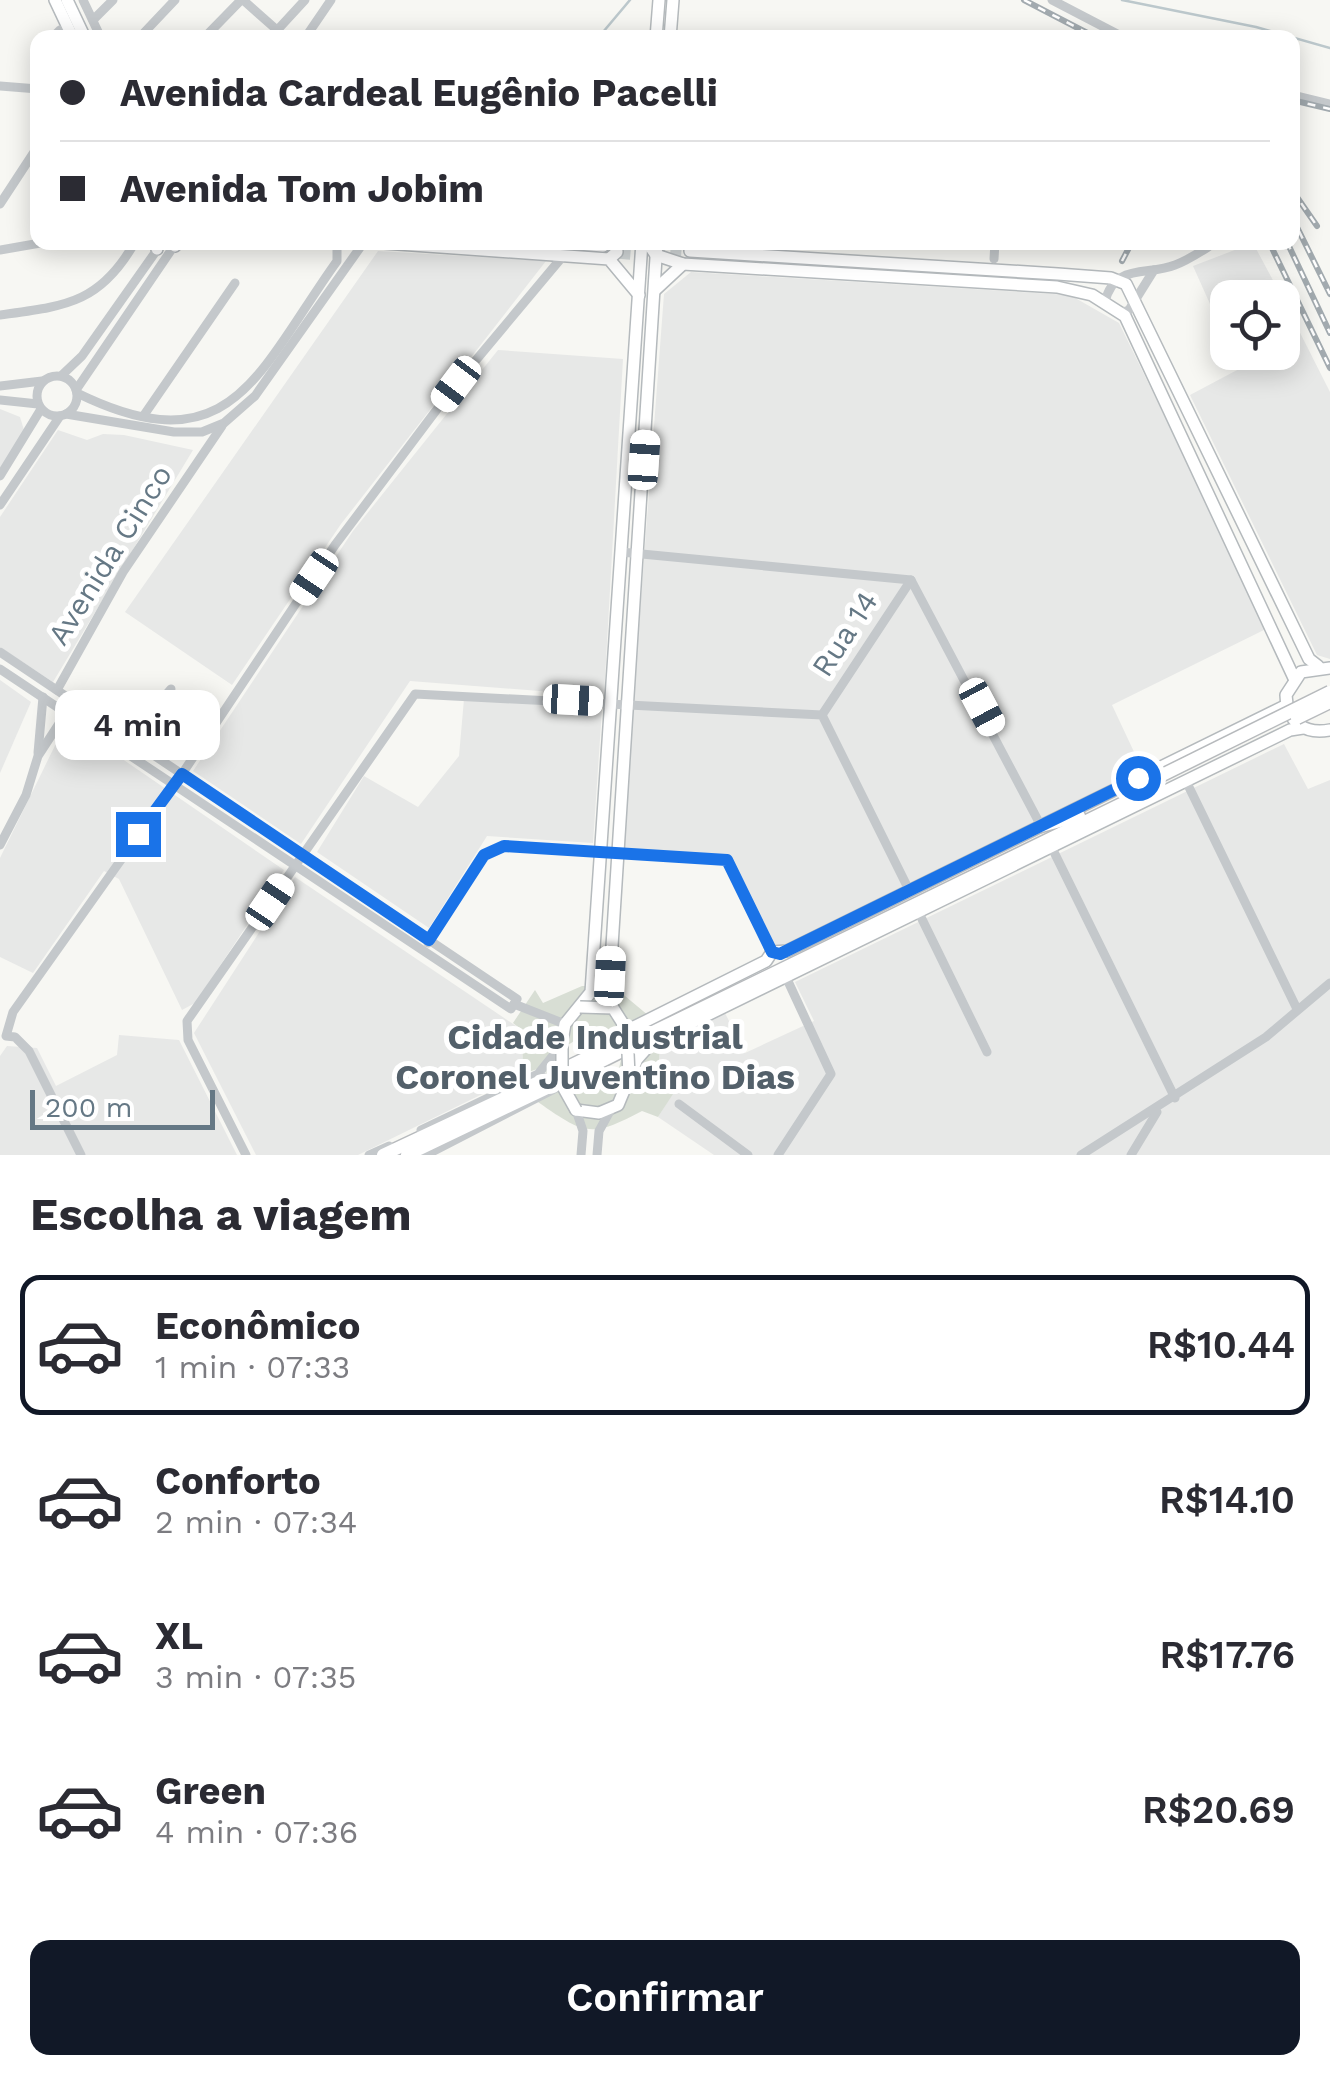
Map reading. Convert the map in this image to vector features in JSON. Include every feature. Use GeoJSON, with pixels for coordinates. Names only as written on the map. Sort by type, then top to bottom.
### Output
{"type":"FeatureCollection","features":[{"type":"Feature","properties":{"kind":"highway"},"geometry":{"type":"LineString","coordinates":[[1330,692],[1136,792],[1025,851],[649,1030],[1079,816],[1136,792],[1330,702]]}},
{"type":"Feature","properties":{"kind":"highway"},"geometry":{"type":"LineString","coordinates":[[1042,826],[1079,816]]}},
{"type":"Feature","properties":{"kind":"highway"},"geometry":{"type":"LineString","coordinates":[[1025,851],[1096,826]]}},
{"type":"Feature","properties":{"kind":"highway"},"geometry":{"type":"LineString","coordinates":[[407,1155],[616,1049]]}},
{"type":"Feature","properties":{"kind":"highway"},"geometry":{"type":"LineString","coordinates":[[384,1155],[559,1079]]}},
{"type":"Feature","properties":{"kind":"main road"},"geometry":{"type":"LineString","coordinates":[[54,0],[69,30]]}},
{"type":"Feature","properties":{"kind":"main road"},"geometry":{"type":"LineString","coordinates":[[67,0],[81,30]]}},
{"type":"Feature","properties":{"kind":"main road"},"geometry":{"type":"LineString","coordinates":[[657,30],[659,0]]}},
{"type":"Feature","properties":{"kind":"main road"},"geometry":{"type":"LineString","coordinates":[[671,30],[673,0]]}},
{"type":"Feature","properties":{"kind":"main road"},"geometry":{"type":"LineString","coordinates":[[478,250],[562,256],[608,250],[639,295]]}},
{"type":"Feature","properties":{"kind":"main road"},"geometry":{"type":"LineString","coordinates":[[642,250],[591,992],[565,1024],[559,1079],[576,1110],[610,1111],[625,1095],[630,1076],[652,1042],[1290,730],[1330,730]]}},
{"type":"Feature","properties":{"kind":"main road"},"geometry":{"type":"LineString","coordinates":[[627,1035],[634,1027],[766,961],[772,952],[788,951],[1287,705],[1294,678],[1121,313],[1105,302],[1057,286],[827,272],[688,252]]}},
{"type":"Feature","properties":{"kind":"main road"},"geometry":{"type":"LineString","coordinates":[[655,290],[688,252]]}},
{"type":"Feature","properties":{"kind":"main road"},"geometry":{"type":"LineString","coordinates":[[630,1076],[627,1035],[609,993],[656,254],[824,257],[1119,280],[1135,298],[1309,659],[1324,667]]}},
{"type":"Feature","properties":{"kind":"main road"},"geometry":{"type":"LineString","coordinates":[[1165,403],[1181,394]]}},
{"type":"Feature","properties":{"kind":"main road"},"geometry":{"type":"LineString","coordinates":[[1231,540],[1247,533]]}},
{"type":"Feature","properties":{"kind":"main road"},"geometry":{"type":"LineString","coordinates":[[1238,556],[1254,546]]}},
{"type":"Feature","properties":{"kind":"main road"},"geometry":{"type":"LineString","coordinates":[[1294,678],[1324,667]]}},
{"type":"Feature","properties":{"kind":"main road"},"geometry":{"type":"LineString","coordinates":[[1287,705],[1309,730],[1330,742]]}},
{"type":"Feature","properties":{"kind":"main road"},"geometry":{"type":"LineString","coordinates":[[580,1008],[613,1008]]}},
{"type":"Feature","properties":{"kind":"street"},"geometry":{"type":"LineString","coordinates":[[83,0],[97,30]]}},
{"type":"Feature","properties":{"kind":"street"},"geometry":{"type":"LineString","coordinates":[[93,20],[112,0]]}},
{"type":"Feature","properties":{"kind":"street"},"geometry":{"type":"LineString","coordinates":[[147,30],[175,0]]}},
{"type":"Feature","properties":{"kind":"street"},"geometry":{"type":"LineString","coordinates":[[212,30],[242,0],[273,30]]}},
{"type":"Feature","properties":{"kind":"street"},"geometry":{"type":"LineString","coordinates":[[282,30],[305,0]]}},
{"type":"Feature","properties":{"kind":"street"},"geometry":{"type":"LineString","coordinates":[[310,30],[331,0]]}},
{"type":"Feature","properties":{"kind":"street"},"geometry":{"type":"LineString","coordinates":[[1052,0],[1110,30]]}},
{"type":"Feature","properties":{"kind":"street"},"geometry":{"type":"LineString","coordinates":[[0,86],[30,88]]}},
{"type":"Feature","properties":{"kind":"street"},"geometry":{"type":"LineString","coordinates":[[1300,98],[1330,104]]}},
{"type":"Feature","properties":{"kind":"street"},"geometry":{"type":"LineString","coordinates":[[0,204],[30,158]]}},
{"type":"Feature","properties":{"kind":"street"},"geometry":{"type":"LineString","coordinates":[[0,250],[30,245]]}},
{"type":"Feature","properties":{"kind":"street"},"geometry":{"type":"LineString","coordinates":[[0,316],[81,300],[110,280],[130,250]]}},
{"type":"Feature","properties":{"kind":"street"},"geometry":{"type":"LineString","coordinates":[[0,386],[61,376],[82,356],[163,250]]}},
{"type":"Feature","properties":{"kind":"street"},"geometry":{"type":"LineString","coordinates":[[0,505],[63,415],[74,407],[86,374],[164,250]]}},
{"type":"Feature","properties":{"kind":"street"},"geometry":{"type":"LineString","coordinates":[[61,376],[88,398],[144,415],[185,421],[202,418],[241,395],[337,261],[337,250]]}},
{"type":"Feature","properties":{"kind":"street"},"geometry":{"type":"LineString","coordinates":[[0,400],[160,431],[202,432],[224,423],[255,396],[361,250]]}},
{"type":"Feature","properties":{"kind":"street"},"geometry":{"type":"LineString","coordinates":[[994,259],[995,250]]}},
{"type":"Feature","properties":{"kind":"street"},"geometry":{"type":"LineString","coordinates":[[1105,302],[1119,280],[1135,269],[1154,270],[1178,264],[1202,250]]}},
{"type":"Feature","properties":{"kind":"street"},"geometry":{"type":"LineString","coordinates":[[81,1155],[29,1051],[15,1036],[6,1036],[9,1020],[25,992],[182,774],[335,545],[456,384],[562,256]]}},
{"type":"Feature","properties":{"kind":"street"},"geometry":{"type":"LineString","coordinates":[[1121,313],[1130,310],[1154,270]]}},
{"type":"Feature","properties":{"kind":"street"},"geometry":{"type":"LineString","coordinates":[[144,415],[234,282]]}},
{"type":"Feature","properties":{"kind":"street"},"geometry":{"type":"LineString","coordinates":[[86,374],[88,398]]}},
{"type":"Feature","properties":{"kind":"street"},"geometry":{"type":"LineString","coordinates":[[0,476],[40,407],[42,381]]}},
{"type":"Feature","properties":{"kind":"street","name":"Avenida Cinco"},"geometry":{"type":"LineString","coordinates":[[57,690],[124,572],[224,423]]}},
{"type":"Feature","properties":{"kind":"street","name":"Avenida Cinco"},"geometry":{"type":"LineString","coordinates":[[202,432],[206,448]]}},
{"type":"Feature","properties":{"kind":"street"},"geometry":{"type":"LineString","coordinates":[[621,552],[910,580],[1042,826]]}},
{"type":"Feature","properties":{"kind":"street","name":"Rua 14"},"geometry":{"type":"LineString","coordinates":[[822,716],[910,580]]}},
{"type":"Feature","properties":{"kind":"street"},"geometry":{"type":"LineString","coordinates":[[0,652],[518,998],[510,1010],[0,668]]}},
{"type":"Feature","properties":{"kind":"street"},"geometry":{"type":"LineString","coordinates":[[129,738],[171,689]]}},
{"type":"Feature","properties":{"kind":"street"},"geometry":{"type":"LineString","coordinates":[[246,1155],[188,1040],[187,1022],[415,694],[822,716],[910,890]]}},
{"type":"Feature","properties":{"kind":"street"},"geometry":{"type":"LineString","coordinates":[[0,845],[26,795],[38,756],[43,697]]}},
{"type":"Feature","properties":{"kind":"street"},"geometry":{"type":"LineString","coordinates":[[38,756],[66,713]]}},
{"type":"Feature","properties":{"kind":"street"},"geometry":{"type":"LineString","coordinates":[[1186,781],[1297,1008]]}},
{"type":"Feature","properties":{"kind":"street"},"geometry":{"type":"LineString","coordinates":[[1052,848],[1175,1098]]}},
{"type":"Feature","properties":{"kind":"street"},"geometry":{"type":"LineString","coordinates":[[422,951],[484,855],[492,850],[601,851],[727,860],[772,952]]}},
{"type":"Feature","properties":{"kind":"street"},"geometry":{"type":"LineString","coordinates":[[919,913],[987,1052]]}},
{"type":"Feature","properties":{"kind":"street"},"geometry":{"type":"LineString","coordinates":[[778,1155],[831,1074],[786,977]]}},
{"type":"Feature","properties":{"kind":"street"},"geometry":{"type":"LineString","coordinates":[[1081,1155],[1266,1037],[1330,982]]}},
{"type":"Feature","properties":{"kind":"street"},"geometry":{"type":"LineString","coordinates":[[514,1004],[565,1024]]}},
{"type":"Feature","properties":{"kind":"street"},"geometry":{"type":"LineString","coordinates":[[370,1155],[538,1074],[555,1058],[562,1041]]}},
{"type":"Feature","properties":{"kind":"street"},"geometry":{"type":"LineString","coordinates":[[426,1155],[559,1079]]}},
{"type":"Feature","properties":{"kind":"street"},"geometry":{"type":"LineString","coordinates":[[680,1104],[748,1155]]}},
{"type":"Feature","properties":{"kind":"street"},"geometry":{"type":"LineString","coordinates":[[1130,1155],[1158,1109]]}},
{"type":"Feature","properties":{"kind":"street"},"geometry":{"type":"LineString","coordinates":[[576,1110],[583,1131],[581,1155]]}},
{"type":"Feature","properties":{"kind":"street"},"geometry":{"type":"LineString","coordinates":[[597,1155],[598,1131],[610,1111]]}},
{"type":"Feature","properties":{"kind":"shaded area"},"geometry":{"type":"Polygon","coordinates":[[[1235,250],[1257,250],[1273,280],[1210,280],[1210,304],[1193,266],[1235,250]]]}},
{"type":"Feature","properties":{"kind":"shaded area"},"geometry":{"type":"Polygon","coordinates":[[[378,251],[546,261],[341,524],[232,685],[125,612],[378,251]]]}},
{"type":"Feature","properties":{"kind":"shaded area"},"geometry":{"type":"Polygon","coordinates":[[[691,272],[1070,295],[1119,323],[1268,628],[1112,705],[1143,771],[782,948],[773,948],[729,857],[622,850],[664,294],[691,272]]]}},
{"type":"Feature","properties":{"kind":"shaded area"},"geometry":{"type":"Polygon","coordinates":[[[1300,333],[1330,392],[1330,659],[1317,655],[1190,395],[1237,370],[1300,370],[1300,333]]]}},
{"type":"Feature","properties":{"kind":"shaded area"},"geometry":{"type":"Polygon","coordinates":[[[498,350],[623,359],[604,696],[410,681],[301,844],[193,771],[353,531],[498,350]]]}},
{"type":"Feature","properties":{"kind":"shaded area"},"geometry":{"type":"Polygon","coordinates":[[[0,409],[20,417],[24,430],[0,470],[0,409]]]}},
{"type":"Feature","properties":{"kind":"shaded area"},"geometry":{"type":"Polygon","coordinates":[[[58,430],[87,440],[103,434],[124,435],[193,450],[53,682],[0,647],[0,517],[58,430]]]}},
{"type":"Feature","properties":{"kind":"shaded area"},"geometry":{"type":"Polygon","coordinates":[[[0,680],[31,702],[0,773],[0,680]]]}},
{"type":"Feature","properties":{"kind":"shaded area"},"geometry":{"type":"Polygon","coordinates":[[[464,699],[602,709],[593,843],[487,836],[429,928],[317,852],[364,776],[418,807],[459,756],[464,699]]]}},
{"type":"Feature","properties":{"kind":"shaded area"},"geometry":{"type":"Polygon","coordinates":[[[67,721],[284,870],[195,1003],[182,1010],[119,879],[104,871],[33,973],[0,957],[0,858],[67,721]]]}},
{"type":"Feature","properties":{"kind":"shaded area"},"geometry":{"type":"Polygon","coordinates":[[[1284,744],[1308,789],[1330,780],[1330,1155],[714,1155],[658,1117],[672,1094],[658,1084],[660,1044],[725,1013],[745,1053],[814,1021],[795,982],[1284,744]]]}},
{"type":"Feature","properties":{"kind":"shaded area"},"geometry":{"type":"Polygon","coordinates":[[[295,877],[522,1030],[523,1074],[358,1155],[256,1155],[194,1033],[295,877]]]}},
{"type":"Feature","properties":{"kind":"shaded area"},"geometry":{"type":"Polygon","coordinates":[[[582,986],[613,986],[649,1016],[637,1024],[646,1043],[660,1044],[658,1083],[673,1094],[658,1117],[642,1111],[611,1126],[588,1129],[538,1102],[553,1089],[543,1067],[523,1074],[522,1030],[513,1023],[535,990],[543,1003],[582,986]],[[591,1030],[568,1045],[570,1071],[576,1080],[587,1088],[616,1080],[622,1056],[617,1038],[591,1030]]]}},
{"type":"Feature","properties":{"kind":"shaded area"},"geometry":{"type":"Polygon","coordinates":[[[119,1035],[179,1040],[237,1155],[0,1155],[0,1056],[7,1046],[37,1048],[56,1086],[117,1055],[119,1035]]]}},
{"type":"Feature","properties":{"kind":"waterway"},"geometry":{"type":"LineString","coordinates":[[605,30],[630,0]]}},
{"type":"Feature","properties":{"kind":"waterway"},"geometry":{"type":"LineString","coordinates":[[1122,0],[1267,30]]}},
{"type":"Feature","properties":{"kind":"waterway"},"geometry":{"type":"LineString","coordinates":[[1300,39],[1330,48]]}},
{"type":"Feature","properties":{"kind":"tunnel"},"geometry":{"type":"LineString","coordinates":[[672,250],[690,251]]}},
{"type":"Feature","properties":{"kind":"tunnel"},"geometry":{"type":"LineString","coordinates":[[603,252],[664,257]]}},
{"type":"Feature","properties":{"kind":"tunnel"},"geometry":{"type":"LineString","coordinates":[[615,1045],[649,1026]]}},
{"type":"Feature","properties":{"kind":"railway"},"geometry":{"type":"LineString","coordinates":[[1024,0],[1082,30]]}},
{"type":"Feature","properties":{"kind":"railway"},"geometry":{"type":"LineString","coordinates":[[1300,102],[1330,109]]}},
{"type":"Feature","properties":{"kind":"railway"},"geometry":{"type":"LineString","coordinates":[[1300,202],[1317,226]]}},
{"type":"Feature","properties":{"kind":"railway"},"geometry":{"type":"LineString","coordinates":[[1300,233],[1330,294]]}},
{"type":"Feature","properties":{"kind":"railway"},"geometry":{"type":"LineString","coordinates":[[1122,261],[1128,250]]}},
{"type":"Feature","properties":{"kind":"railway"},"geometry":{"type":"LineString","coordinates":[[1273,250],[1330,368]]}},
{"type":"Feature","properties":{"kind":"railway"},"geometry":{"type":"LineString","coordinates":[[1291,250],[1330,333]]}},
{"type":"Feature","properties":{"kind":"district","name":"Cidade Industrial Coronel Juventino Dias"},"geometry":{"type":"Point","coordinates":[595,1057]}},
{"type":"Feature","properties":{"kind":"route"},"geometry":{"type":"LineString","coordinates":[[138,834],[182,774],[429,940],[484,855],[504,846],[727,860],[772,952],[780,954],[1138,778]]}}]}
